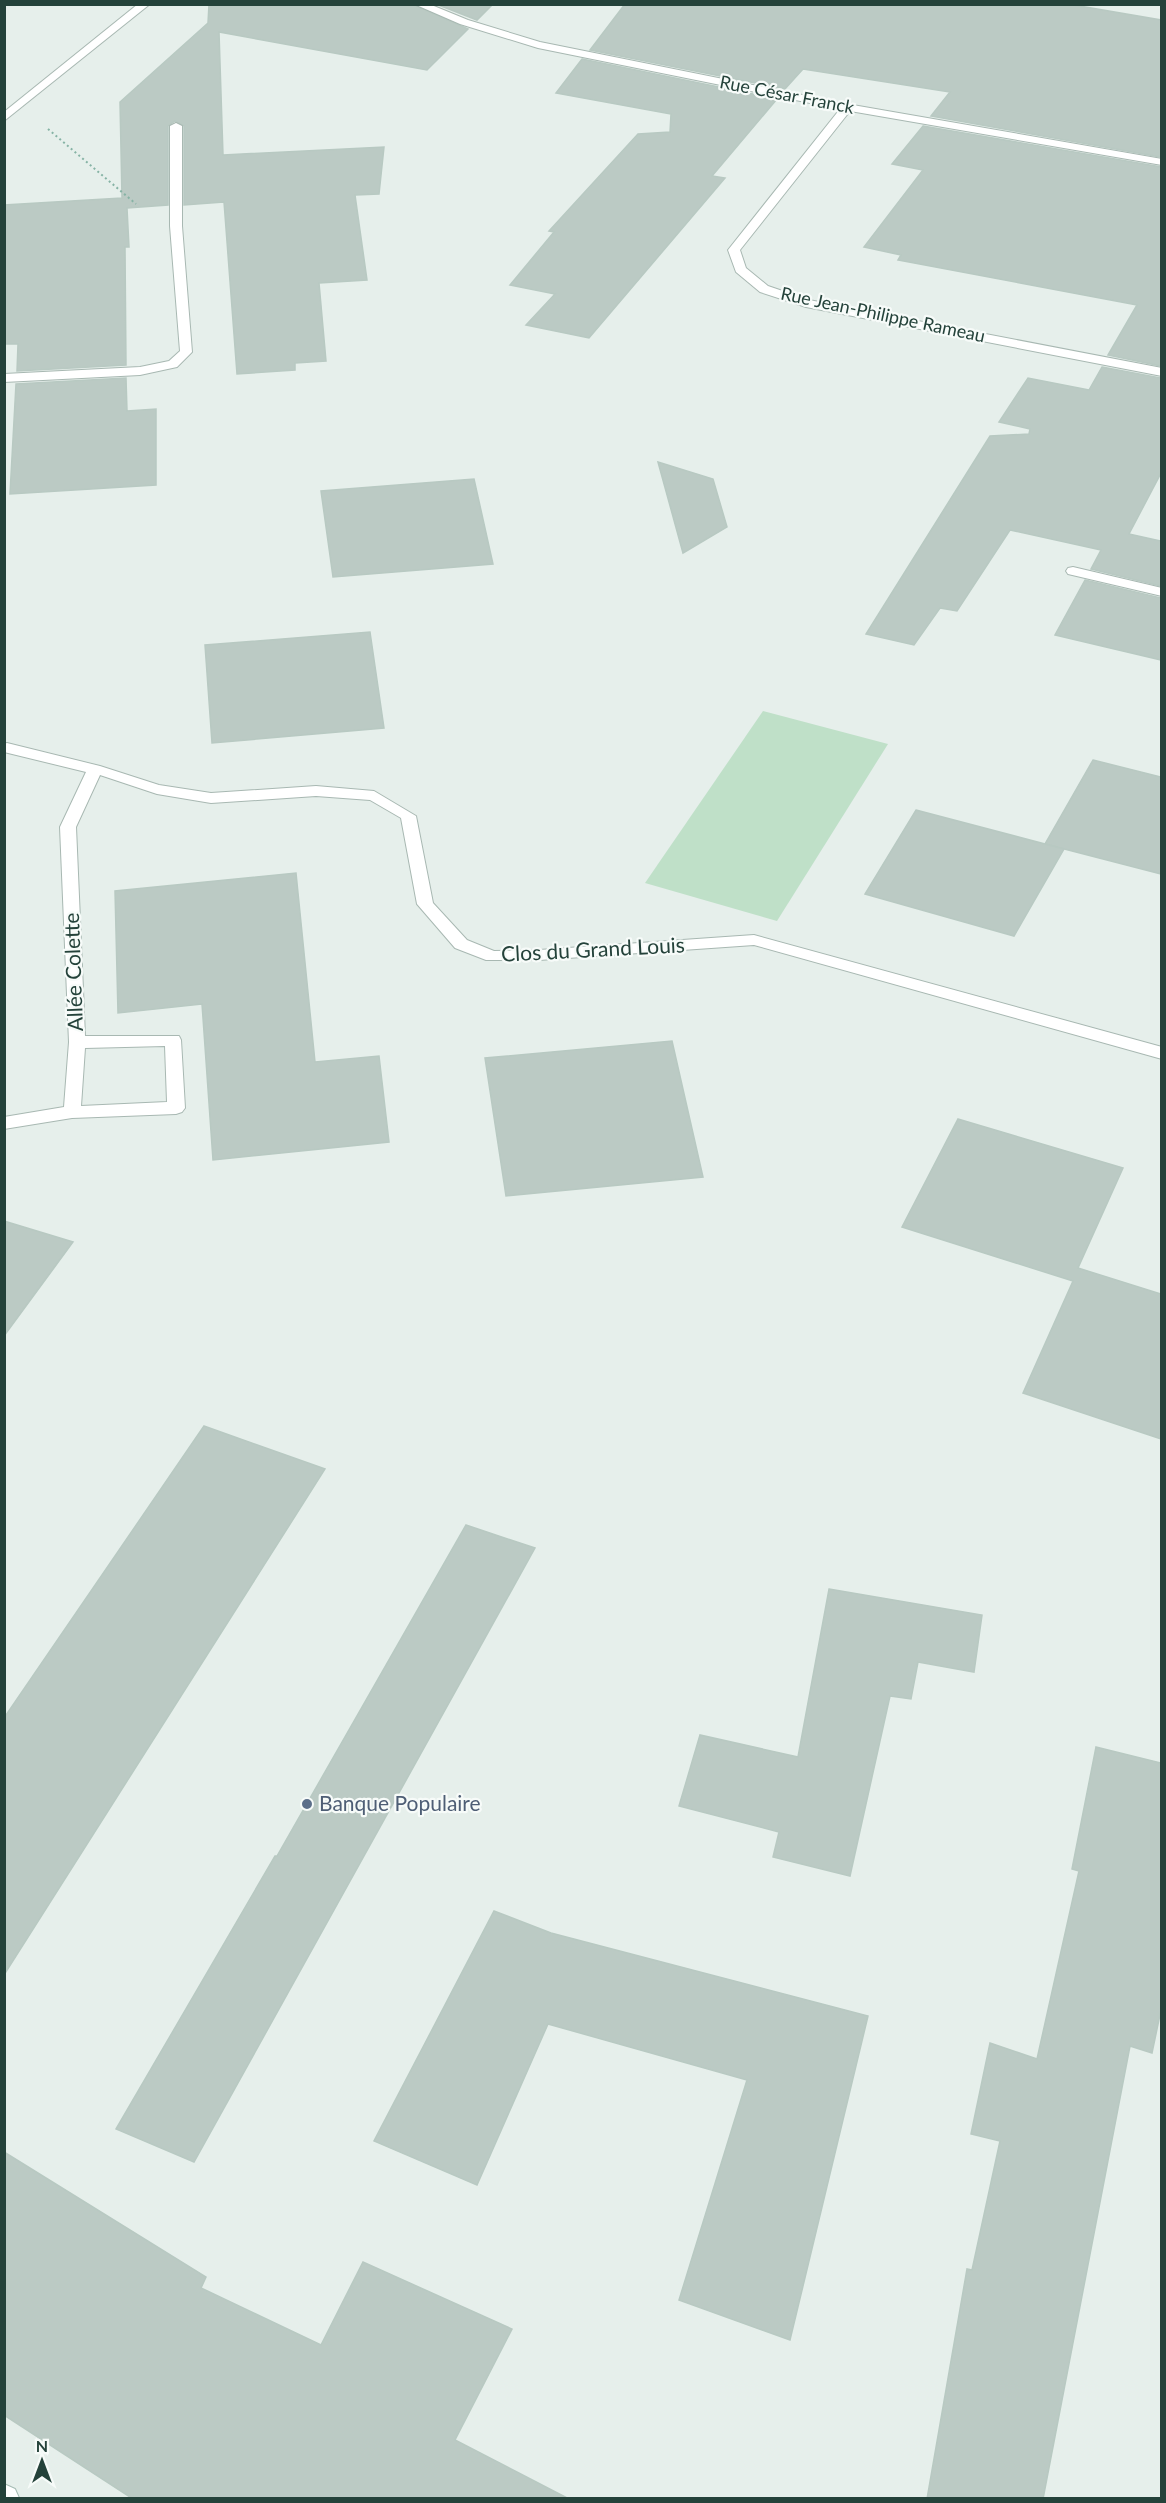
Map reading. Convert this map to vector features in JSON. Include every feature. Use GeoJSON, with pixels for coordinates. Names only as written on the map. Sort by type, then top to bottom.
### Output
{"type":"FeatureCollection","features":[{"type":"Feature","properties":{"kind":"street"},"geometry":{"type":"LineString","coordinates":[[4,118],[145,4]]}},
{"type":"Feature","properties":{"kind":"street","name":"Rue César Franck"},"geometry":{"type":"LineString","coordinates":[[419,4],[464,22],[538,45],[847,107],[1161,162]]}},
{"type":"Feature","properties":{"kind":"street","name":"Rue Jean-Philippe Rameau"},"geometry":{"type":"LineString","coordinates":[[847,107],[734,250],[740,269],[764,289],[806,303],[1161,372]]}},
{"type":"Feature","properties":{"kind":"street"},"geometry":{"type":"LineString","coordinates":[[4,378],[140,371],[173,364],[186,352],[176,226],[176,126]]}},
{"type":"Feature","properties":{"kind":"street"},"geometry":{"type":"LineString","coordinates":[[1073,571],[1161,592]]}},
{"type":"Feature","properties":{"kind":"street","name":"Clos du Grand Louis"},"geometry":{"type":"LineString","coordinates":[[7,748],[95,769],[157,789],[211,798],[316,791],[374,796],[408,816],[425,904],[461,944],[492,956],[539,955],[754,940],[1161,1053]]}},
{"type":"Feature","properties":{"kind":"street","name":"Allée Colette"},"geometry":{"type":"LineString","coordinates":[[72,1112],[77,1042],[68,827],[95,769]]}},
{"type":"Feature","properties":{"kind":"street"},"geometry":{"type":"LineString","coordinates":[[4,1123],[72,1112],[176,1108],[172,1040],[77,1042]]}},
{"type":"Feature","properties":{"kind":"path"},"geometry":{"type":"LineString","coordinates":[[42,123],[106,180],[142,208],[176,226]]}},
{"type":"Feature","properties":{"kind":"green space"},"geometry":{"type":"Polygon","coordinates":[[[763,711],[888,744],[777,921],[645,883],[763,711]]]}},
{"type":"Feature","properties":{"kind":"building"},"geometry":{"type":"Polygon","coordinates":[[[209,4],[412,4],[468,29],[427,70],[219,32],[223,155],[384,147],[379,194],[355,195],[367,280],[319,283],[326,361],[295,363],[295,370],[237,374],[224,202],[184,205],[184,126],[175,121],[168,126],[168,205],[127,208],[129,247],[125,247],[126,365],[17,371],[18,344],[4,344],[4,205],[122,198],[120,102],[208,23],[209,4]]]}},
{"type":"Feature","properties":{"kind":"building"},"geometry":{"type":"Polygon","coordinates":[[[436,4],[493,4],[477,20],[436,4]]]}},
{"type":"Feature","properties":{"kind":"building"},"geometry":{"type":"Polygon","coordinates":[[[625,4],[1068,4],[1161,20],[1161,157],[931,116],[950,92],[803,69],[785,89],[590,50],[625,4]]]}},
{"type":"Feature","properties":{"kind":"building"},"geometry":{"type":"Polygon","coordinates":[[[582,59],[777,99],[712,176],[725,178],[589,338],[526,325],[555,294],[510,285],[554,232],[549,231],[638,134],[670,132],[671,114],[556,93],[582,59]]]}},
{"type":"Feature","properties":{"kind":"building"},"geometry":{"type":"Polygon","coordinates":[[[923,126],[1161,167],[1161,366],[1108,355],[1137,305],[898,260],[901,255],[864,247],[923,170],[892,164],[923,126]]]}},
{"type":"Feature","properties":{"kind":"building"},"geometry":{"type":"Polygon","coordinates":[[[1102,367],[1161,378],[1161,473],[1129,534],[1161,541],[1161,586],[1091,569],[1101,550],[1010,530],[957,611],[940,608],[914,645],[866,634],[990,436],[1029,434],[1030,429],[999,422],[1028,378],[1089,390],[1102,367]]]}},
{"type":"Feature","properties":{"kind":"building"},"geometry":{"type":"Polygon","coordinates":[[[126,378],[127,411],[156,409],[156,485],[10,494],[16,384],[126,378]]]}},
{"type":"Feature","properties":{"kind":"building"},"geometry":{"type":"Polygon","coordinates":[[[658,462],[713,479],[727,527],[683,553],[658,462]]]}},
{"type":"Feature","properties":{"kind":"building"},"geometry":{"type":"Polygon","coordinates":[[[474,479],[493,564],[333,577],[321,491],[474,479]]]}},
{"type":"Feature","properties":{"kind":"building"},"geometry":{"type":"Polygon","coordinates":[[[1085,580],[1161,598],[1161,660],[1055,635],[1085,580]]]}},
{"type":"Feature","properties":{"kind":"building"},"geometry":{"type":"Polygon","coordinates":[[[370,632],[384,728],[212,743],[205,645],[370,632]]]}},
{"type":"Feature","properties":{"kind":"building"},"geometry":{"type":"Polygon","coordinates":[[[1093,760],[1161,777],[1161,874],[1045,844],[1093,760]]]}},
{"type":"Feature","properties":{"kind":"building"},"geometry":{"type":"Polygon","coordinates":[[[916,810],[1064,849],[1014,936],[865,894],[916,810]]]}},
{"type":"Feature","properties":{"kind":"building"},"geometry":{"type":"Polygon","coordinates":[[[296,873],[315,1062],[379,1056],[389,1142],[213,1160],[202,1004],[118,1013],[115,891],[296,873]]]}},
{"type":"Feature","properties":{"kind":"building"},"geometry":{"type":"Polygon","coordinates":[[[672,1041],[703,1177],[506,1196],[485,1058],[672,1041]]]}},
{"type":"Feature","properties":{"kind":"building"},"geometry":{"type":"Polygon","coordinates":[[[958,1119],[1123,1168],[1078,1268],[1161,1294],[1161,1439],[1023,1393],[1073,1281],[902,1227],[958,1119]]]}},
{"type":"Feature","properties":{"kind":"building"},"geometry":{"type":"Polygon","coordinates":[[[4,1221],[73,1242],[4,1336],[4,1221]]]}},
{"type":"Feature","properties":{"kind":"building"},"geometry":{"type":"Polygon","coordinates":[[[204,1426],[325,1469],[4,1975],[4,1718],[204,1426]]]}},
{"type":"Feature","properties":{"kind":"building"},"geometry":{"type":"Polygon","coordinates":[[[466,1525],[535,1548],[194,2162],[116,2129],[277,1856],[466,1525]]]}},
{"type":"Feature","properties":{"kind":"building"},"geometry":{"type":"Polygon","coordinates":[[[829,1589],[982,1615],[974,1672],[918,1662],[911,1699],[890,1696],[850,1876],[773,1857],[779,1832],[679,1806],[700,1735],[798,1757],[829,1589]]]}},
{"type":"Feature","properties":{"kind":"building"},"geometry":{"type":"Polygon","coordinates":[[[1096,1747],[1161,1763],[1161,2010],[1152,2053],[1130,2046],[1043,2499],[927,2499],[967,2269],[972,2270],[1000,2141],[971,2134],[990,2043],[1037,2059],[1079,1871],[1072,1869],[1096,1747]]]}},
{"type":"Feature","properties":{"kind":"building"},"geometry":{"type":"Polygon","coordinates":[[[494,1911],[551,1933],[868,2016],[790,2340],[679,2300],[747,2080],[548,2024],[477,2185],[374,2141],[494,1911]]]}},
{"type":"Feature","properties":{"kind":"building"},"geometry":{"type":"Polygon","coordinates":[[[4,2152],[206,2277],[201,2288],[321,2345],[363,2262],[512,2329],[455,2440],[569,2499],[133,2499],[4,2415],[4,2152]]]}},
{"type":"Feature","properties":{"kind":"place","name":"Banque Populaire"},"geometry":{"type":"Point","coordinates":[307,1804]}}]}
